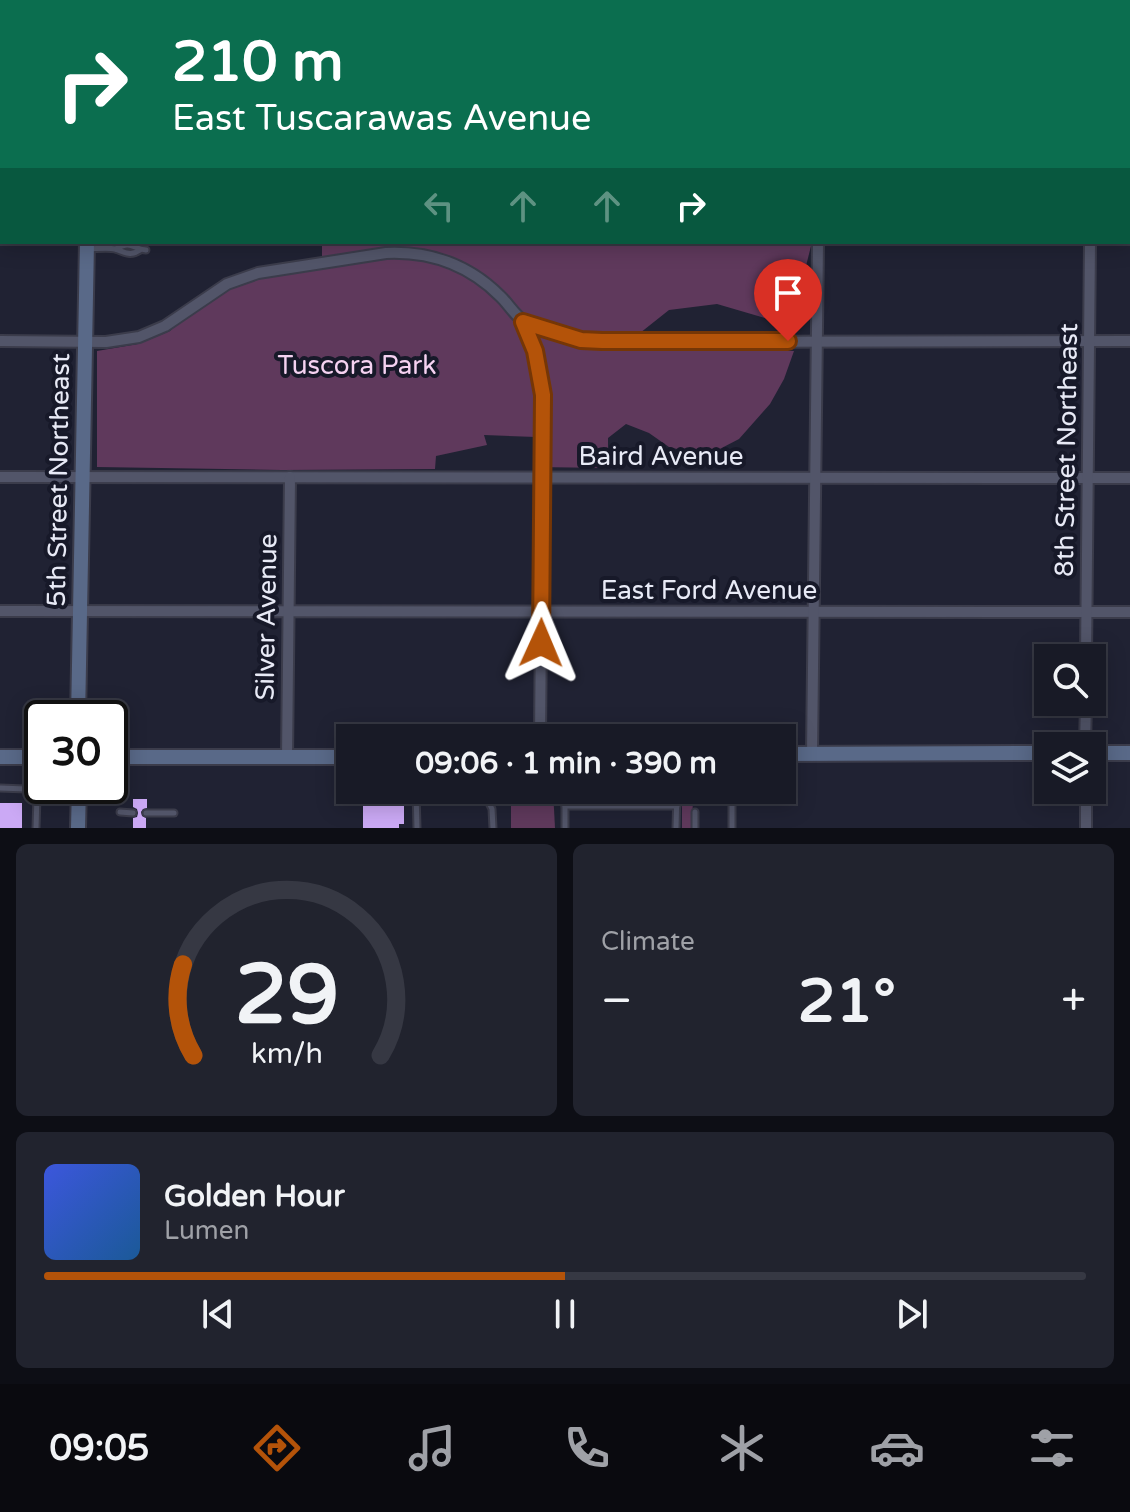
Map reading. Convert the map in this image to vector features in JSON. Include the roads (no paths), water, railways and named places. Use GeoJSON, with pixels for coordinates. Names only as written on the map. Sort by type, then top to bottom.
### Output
{"type":"FeatureCollection","features":[{"type":"Feature","properties":{"kind":"main road","name":"5th Street Northeast"},"geometry":{"type":"LineString","coordinates":[[78,700],[87,245]]}},
{"type":"Feature","properties":{"kind":"main road"},"geometry":{"type":"LineString","coordinates":[[796,754],[1034,753]]}},
{"type":"Feature","properties":{"kind":"main road"},"geometry":{"type":"LineString","coordinates":[[1106,753],[1130,753]]}},
{"type":"Feature","properties":{"kind":"main road"},"geometry":{"type":"LineString","coordinates":[[0,757],[24,757]]}},
{"type":"Feature","properties":{"kind":"main road"},"geometry":{"type":"LineString","coordinates":[[128,757],[336,757]]}},
{"type":"Feature","properties":{"kind":"main road"},"geometry":{"type":"LineString","coordinates":[[78,828],[79,804]]}},
{"type":"Feature","properties":{"kind":"street"},"geometry":{"type":"LineString","coordinates":[[812,754],[818,244]]}},
{"type":"Feature","properties":{"kind":"street","name":"8th Street Northeast"},"geometry":{"type":"LineString","coordinates":[[1086,644],[1090,244]]}},
{"type":"Feature","properties":{"kind":"street"},"geometry":{"type":"LineString","coordinates":[[0,341],[106,342],[126,339],[152,332],[218,289],[258,273],[376,254],[420,254],[460,266],[476,275],[523,322],[535,351],[542,387],[540,724]]}},
{"type":"Feature","properties":{"kind":"street"},"geometry":{"type":"LineString","coordinates":[[523,322],[581,340],[602,341],[1130,341]]}},
{"type":"Feature","properties":{"kind":"street","name":"Baird Avenue"},"geometry":{"type":"LineString","coordinates":[[0,477],[1130,478]]}},
{"type":"Feature","properties":{"kind":"street","name":"Silver Avenue"},"geometry":{"type":"LineString","coordinates":[[287,758],[290,477]]}},
{"type":"Feature","properties":{"kind":"street","name":"East Ford Avenue"},"geometry":{"type":"LineString","coordinates":[[0,611],[1130,612]]}},
{"type":"Feature","properties":{"kind":"street"},"geometry":{"type":"LineString","coordinates":[[1086,804],[1086,828]]}},
{"type":"Feature","properties":{"kind":"lane"},"geometry":{"type":"LineString","coordinates":[[87,245],[134,245],[143,250]]}},
{"type":"Feature","properties":{"kind":"lane"},"geometry":{"type":"LineString","coordinates":[[0,788],[26,789],[37,796],[36,828]]}},
{"type":"Feature","properties":{"kind":"lane"},"geometry":{"type":"LineString","coordinates":[[416,804],[417,828]]}},
{"type":"Feature","properties":{"kind":"lane"},"geometry":{"type":"LineString","coordinates":[[490,804],[493,828]]}},
{"type":"Feature","properties":{"kind":"lane"},"geometry":{"type":"LineString","coordinates":[[732,804],[732,828]]}},
{"type":"Feature","properties":{"kind":"lane"},"geometry":{"type":"LineString","coordinates":[[565,828],[565,806],[677,806],[676,828]]}},
{"type":"Feature","properties":{"kind":"lane"},"geometry":{"type":"LineString","coordinates":[[120,812],[133,813]]}},
{"type":"Feature","properties":{"kind":"lane"},"geometry":{"type":"LineString","coordinates":[[695,812],[695,828]]}},
{"type":"Feature","properties":{"kind":"lane"},"geometry":{"type":"LineString","coordinates":[[146,813],[174,813]]}},
{"type":"Feature","properties":{"kind":"park label","name":"Tuscora Park"},"geometry":{"type":"Point","coordinates":[357,365]}}]}
